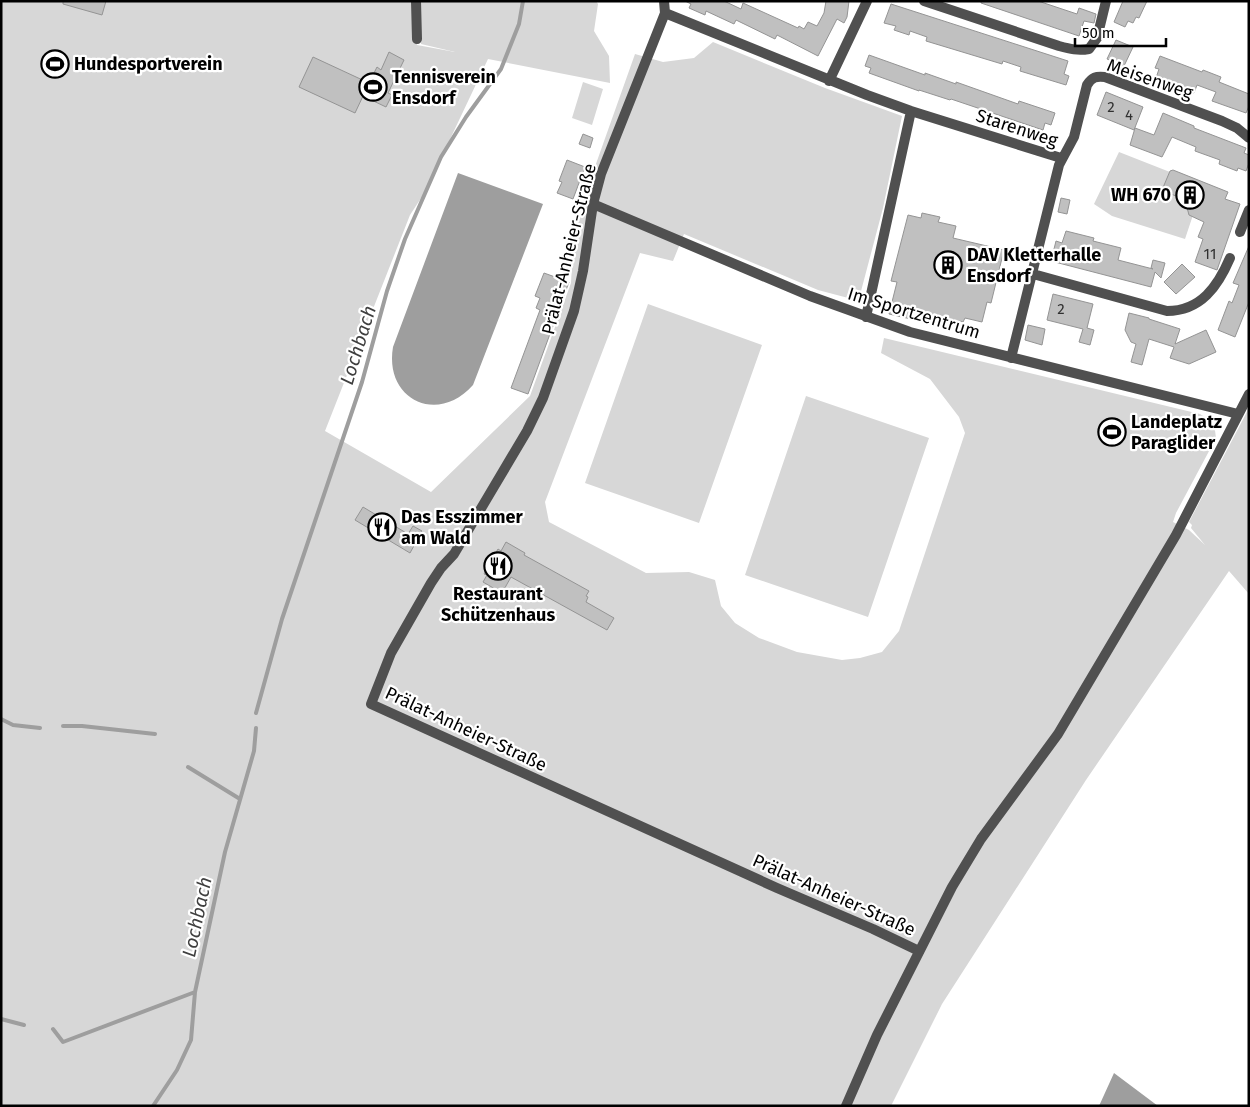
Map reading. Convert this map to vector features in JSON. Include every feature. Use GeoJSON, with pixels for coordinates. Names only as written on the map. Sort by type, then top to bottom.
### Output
{"type":"FeatureCollection","features":[{"type":"Feature","properties":{"kind":"street"},"geometry":{"type":"LineString","coordinates":[[416,1],[417,39]]}},
{"type":"Feature","properties":{"kind":"street","name":"Prälat-Anheier-Straße"},"geometry":{"type":"LineString","coordinates":[[664,1],[665,13],[601,174],[593,204],[574,311],[542,398],[527,431],[490,495],[454,554],[431,583],[390,653],[371,704],[919,951]]}},
{"type":"Feature","properties":{"kind":"street"},"geometry":{"type":"LineString","coordinates":[[829,81],[867,1]]}},
{"type":"Feature","properties":{"kind":"street"},"geometry":{"type":"LineString","coordinates":[[924,1],[1059,46],[1081,51],[1089,49],[1097,38],[1106,1]]}},
{"type":"Feature","properties":{"kind":"street","name":"Starenweg"},"geometry":{"type":"LineString","coordinates":[[665,13],[829,81],[911,111],[1061,158],[1011,358]]}},
{"type":"Feature","properties":{"kind":"street","name":"Meisenweg"},"geometry":{"type":"LineString","coordinates":[[1061,158],[1068,150],[1074,136],[1087,85],[1094,77],[1105,77],[1222,121],[1237,128],[1249,138]]}},
{"type":"Feature","properties":{"kind":"street"},"geometry":{"type":"LineString","coordinates":[[866,317],[911,111]]}},
{"type":"Feature","properties":{"kind":"street","name":"Im Sportzentrum"},"geometry":{"type":"LineString","coordinates":[[593,204],[714,256],[866,317],[910,332],[1238,414]]}},
{"type":"Feature","properties":{"kind":"street"},"geometry":{"type":"LineString","coordinates":[[1240,232],[1249,210]]}},
{"type":"Feature","properties":{"kind":"street"},"geometry":{"type":"LineString","coordinates":[[1033,274],[1167,311],[1181,311],[1196,304],[1218,284],[1230,258]]}},
{"type":"Feature","properties":{"kind":"street"},"geometry":{"type":"LineString","coordinates":[[846,1106],[877,1035],[952,887],[980,839],[1058,734],[1183,521],[1249,394]]}},
{"type":"Feature","properties":{"kind":"shaded area"},"geometry":{"type":"Polygon","coordinates":[[[1,1],[412,1],[417,45],[455,52],[421,44],[420,1],[596,1],[598,4],[594,31],[609,56],[610,83],[488,59],[425,192],[410,215],[325,431],[431,492],[530,396],[571,283],[573,246],[581,206],[635,54],[663,62],[694,58],[713,42],[825,88],[902,116],[883,208],[860,295],[852,299],[818,290],[684,234],[673,261],[640,253],[545,502],[549,522],[646,573],[689,572],[715,580],[721,606],[735,623],[759,638],[797,652],[842,660],[860,658],[882,652],[899,631],[965,433],[959,417],[930,379],[881,353],[884,338],[1200,414],[1214,423],[1216,438],[1173,522],[1189,530],[1205,545],[1191,528],[1192,525],[1189,522],[1249,408],[1249,594],[1229,571],[1086,780],[942,1004],[891,1106],[1,1106],[1,1]]]}},
{"type":"Feature","properties":{"kind":"shaded area"},"geometry":{"type":"Polygon","coordinates":[[[583,82],[603,89],[592,125],[572,118],[583,82]]]}},
{"type":"Feature","properties":{"kind":"shaded area"},"geometry":{"type":"Polygon","coordinates":[[[1119,152],[1203,185],[1185,239],[1112,216],[1094,204],[1119,152]]]}},
{"type":"Feature","properties":{"kind":"shaded area"},"geometry":{"type":"Polygon","coordinates":[[[458,173],[543,204],[473,385],[459,397],[444,403],[430,405],[416,401],[405,393],[397,381],[392,365],[393,347],[458,173]]]}},
{"type":"Feature","properties":{"kind":"shaded area"},"geometry":{"type":"Polygon","coordinates":[[[648,304],[762,345],[699,523],[585,483],[648,304]]]}},
{"type":"Feature","properties":{"kind":"shaded area"},"geometry":{"type":"Polygon","coordinates":[[[806,396],[929,438],[868,617],[745,575],[806,396]]]}},
{"type":"Feature","properties":{"kind":"shaded area"},"geometry":{"type":"Polygon","coordinates":[[[1114,1073],[1158,1106],[1099,1106],[1114,1073]]]}},
{"type":"Feature","properties":{"kind":"building"},"geometry":{"type":"Polygon","coordinates":[[[63,1],[106,1],[102,15],[63,4],[63,1]]]}},
{"type":"Feature","properties":{"kind":"building"},"geometry":{"type":"Polygon","coordinates":[[[685,1],[724,1],[741,9],[743,3],[804,29],[808,22],[817,26],[824,13],[826,1],[849,1],[847,17],[844,23],[837,19],[818,56],[777,35],[775,39],[736,20],[734,24],[706,11],[705,15],[689,8],[691,4],[685,1]]]}},
{"type":"Feature","properties":{"kind":"building"},"geometry":{"type":"Polygon","coordinates":[[[981,1],[1038,1],[1077,14],[1079,8],[1096,14],[1094,23],[1084,21],[1079,36],[981,3],[981,1]]]}},
{"type":"Feature","properties":{"kind":"building"},"geometry":{"type":"Polygon","coordinates":[[[1123,1],[1147,1],[1139,18],[1136,17],[1133,23],[1128,21],[1125,27],[1114,22],[1123,1]]]}},
{"type":"Feature","properties":{"kind":"building"},"geometry":{"type":"Polygon","coordinates":[[[891,4],[1068,61],[1064,74],[1069,76],[1066,85],[1020,71],[1021,67],[1003,61],[1002,64],[926,41],[927,37],[910,31],[909,35],[894,30],[896,26],[884,23],[891,4]]]}},
{"type":"Feature","properties":{"kind":"building"},"geometry":{"type":"Polygon","coordinates":[[[1116,40],[1133,47],[1124,66],[1107,59],[1116,40]]]}},
{"type":"Feature","properties":{"kind":"building"},"geometry":{"type":"Polygon","coordinates":[[[389,52],[404,60],[388,93],[392,95],[386,107],[363,96],[355,113],[299,87],[313,57],[369,83],[377,67],[381,70],[389,52]]]}},
{"type":"Feature","properties":{"kind":"building"},"geometry":{"type":"Polygon","coordinates":[[[869,55],[925,75],[925,73],[956,84],[956,82],[1018,104],[1019,101],[1055,113],[1051,125],[1045,123],[1043,130],[951,99],[919,91],[869,73],[871,68],[865,66],[869,55]]]}},
{"type":"Feature","properties":{"kind":"building"},"geometry":{"type":"Polygon","coordinates":[[[1160,56],[1221,77],[1219,82],[1249,94],[1249,106],[1246,113],[1212,101],[1216,92],[1197,85],[1194,93],[1156,78],[1159,69],[1155,68],[1160,56]]]}},
{"type":"Feature","properties":{"kind":"building"},"geometry":{"type":"Polygon","coordinates":[[[1106,92],[1143,107],[1134,130],[1097,115],[1106,92]]]}},
{"type":"Feature","properties":{"kind":"building"},"geometry":{"type":"Polygon","coordinates":[[[1163,113],[1194,126],[1194,128],[1246,148],[1244,153],[1249,155],[1249,163],[1246,171],[1238,168],[1237,171],[1219,164],[1220,160],[1195,151],[1196,147],[1172,137],[1162,157],[1130,145],[1135,128],[1154,135],[1163,113]]]}},
{"type":"Feature","properties":{"kind":"building"},"geometry":{"type":"Polygon","coordinates":[[[583,134],[593,138],[590,148],[579,144],[583,134]]]}},
{"type":"Feature","properties":{"kind":"building"},"geometry":{"type":"Polygon","coordinates":[[[567,160],[585,167],[573,199],[557,193],[562,182],[559,181],[567,160]]]}},
{"type":"Feature","properties":{"kind":"building"},"geometry":{"type":"Polygon","coordinates":[[[1173,170],[1228,192],[1225,199],[1240,204],[1217,270],[1195,262],[1203,239],[1198,237],[1204,222],[1189,215],[1185,200],[1162,190],[1170,171],[1173,170]]]}},
{"type":"Feature","properties":{"kind":"building"},"geometry":{"type":"Polygon","coordinates":[[[1061,198],[1070,200],[1067,214],[1058,212],[1061,198]]]}},
{"type":"Feature","properties":{"kind":"building","name":"DAV Kletterhalle Ensdorf"},"geometry":{"type":"Polygon","coordinates":[[[922,213],[940,217],[938,222],[956,226],[953,238],[1004,250],[991,303],[987,302],[982,322],[965,318],[963,322],[913,310],[911,319],[889,314],[897,282],[891,281],[908,215],[921,218],[922,213]]]}},
{"type":"Feature","properties":{"kind":"building"},"geometry":{"type":"Polygon","coordinates":[[[1066,231],[1094,238],[1093,241],[1121,248],[1118,260],[1153,269],[1151,268],[1153,260],[1165,263],[1161,278],[1155,272],[1151,287],[1051,261],[1056,241],[1062,243],[1066,231]]]}},
{"type":"Feature","properties":{"kind":"building"},"geometry":{"type":"Polygon","coordinates":[[[1249,246],[1249,302],[1235,337],[1218,330],[1229,301],[1232,303],[1239,285],[1233,283],[1249,246]]]}},
{"type":"Feature","properties":{"kind":"building"},"geometry":{"type":"Polygon","coordinates":[[[1182,264],[1195,277],[1176,294],[1164,282],[1182,264]]]}},
{"type":"Feature","properties":{"kind":"building"},"geometry":{"type":"Polygon","coordinates":[[[544,273],[569,282],[528,394],[511,388],[540,310],[536,308],[540,298],[535,296],[544,273]]]}},
{"type":"Feature","properties":{"kind":"building"},"geometry":{"type":"Polygon","coordinates":[[[1053,294],[1093,304],[1087,328],[1094,330],[1090,345],[1079,342],[1083,329],[1047,320],[1053,294]]]}},
{"type":"Feature","properties":{"kind":"building"},"geometry":{"type":"Polygon","coordinates":[[[1129,313],[1180,329],[1175,344],[1206,330],[1216,352],[1189,364],[1170,358],[1174,347],[1149,339],[1142,365],[1131,362],[1136,344],[1131,342],[1125,330],[1129,313]]]}},
{"type":"Feature","properties":{"kind":"building"},"geometry":{"type":"Polygon","coordinates":[[[1028,325],[1045,329],[1042,345],[1025,340],[1028,325]]]}},
{"type":"Feature","properties":{"kind":"building","name":"Das Esszimmer am Wald"},"geometry":{"type":"Polygon","coordinates":[[[363,507],[408,534],[413,526],[422,531],[410,553],[355,520],[363,507]]]}},
{"type":"Feature","properties":{"kind":"building"},"geometry":{"type":"Polygon","coordinates":[[[506,542],[525,553],[524,555],[589,591],[586,596],[588,597],[586,602],[614,618],[607,630],[511,577],[502,593],[483,582],[487,575],[484,574],[498,549],[501,551],[506,542]]]}},
{"type":"Feature","properties":{"kind":"waterway","name":"Lochbach"},"geometry":{"type":"LineString","coordinates":[[256,713],[282,619],[362,382],[387,291],[405,239],[441,157],[466,117],[501,69],[519,24],[523,1]]}},
{"type":"Feature","properties":{"kind":"waterway"},"geometry":{"type":"LineString","coordinates":[[1,719],[13,725],[40,728]]}},
{"type":"Feature","properties":{"kind":"waterway"},"geometry":{"type":"LineString","coordinates":[[63,726],[82,726],[155,734]]}},
{"type":"Feature","properties":{"kind":"waterway","name":"Lochbach"},"geometry":{"type":"LineString","coordinates":[[153,1106],[177,1070],[191,1040],[195,992],[225,852],[254,751],[256,728]]}},
{"type":"Feature","properties":{"kind":"waterway"},"geometry":{"type":"LineString","coordinates":[[188,767],[240,799]]}},
{"type":"Feature","properties":{"kind":"waterway"},"geometry":{"type":"LineString","coordinates":[[53,1029],[63,1042],[195,992]]}},
{"type":"Feature","properties":{"kind":"waterway"},"geometry":{"type":"LineString","coordinates":[[1,1019],[24,1025]]}},
{"type":"Feature","properties":{"kind":"place","name":"Hundesportverein"},"geometry":{"type":"Point","coordinates":[55,64]}},
{"type":"Feature","properties":{"kind":"place","name":"Tennisverein Ensdorf"},"geometry":{"type":"Point","coordinates":[373,87]}},
{"type":"Feature","properties":{"kind":"place","name":"WH 670"},"geometry":{"type":"Point","coordinates":[1190,195]}},
{"type":"Feature","properties":{"kind":"place","name":"DAV Kletterhalle Ensdorf"},"geometry":{"type":"Point","coordinates":[948,265]}},
{"type":"Feature","properties":{"kind":"place","name":"Landeplatz Paraglider"},"geometry":{"type":"Point","coordinates":[1112,432]}},
{"type":"Feature","properties":{"kind":"place","name":"Das Esszimmer am Wald"},"geometry":{"type":"Point","coordinates":[382,527]}},
{"type":"Feature","properties":{"kind":"place","name":"Restaurant Schützenhaus"},"geometry":{"type":"Point","coordinates":[498,566]}}]}
